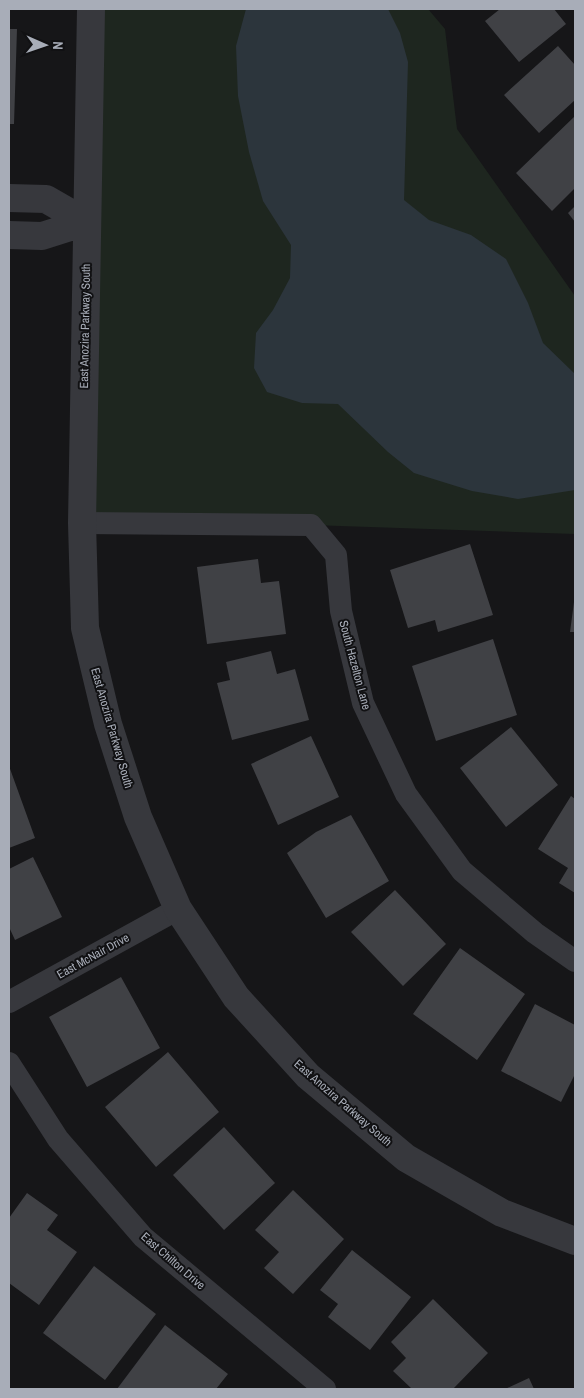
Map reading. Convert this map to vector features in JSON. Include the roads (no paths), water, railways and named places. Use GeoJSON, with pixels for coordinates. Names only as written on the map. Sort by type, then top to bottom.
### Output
{"type":"FeatureCollection","features":[{"type":"Feature","properties":{"kind":"street","name":"East Anozira Parkway South"},"geometry":{"type":"LineString","coordinates":[[91,9],[82,523],[86,628],[108,724],[138,817],[178,909],[236,997],[308,1076],[406,1158],[502,1214],[575,1241]]}},
{"type":"Feature","properties":{"kind":"street"},"geometry":{"type":"LineString","coordinates":[[9,198],[46,199],[86,222]]}},
{"type":"Feature","properties":{"kind":"street"},"geometry":{"type":"LineString","coordinates":[[9,235],[42,236],[86,222]]}},
{"type":"Feature","properties":{"kind":"street","name":"South Hazelton Lane"},"geometry":{"type":"LineString","coordinates":[[82,523],[311,525],[336,555],[341,611],[363,704],[406,794],[462,871],[535,933],[575,961]]}},
{"type":"Feature","properties":{"kind":"street","name":"East McNair Drive"},"geometry":{"type":"LineString","coordinates":[[9,1002],[178,909]]}},
{"type":"Feature","properties":{"kind":"street","name":"East Chilton Drive"},"geometry":{"type":"LineString","coordinates":[[9,1063],[58,1139],[142,1237],[325,1389]]}}]}
